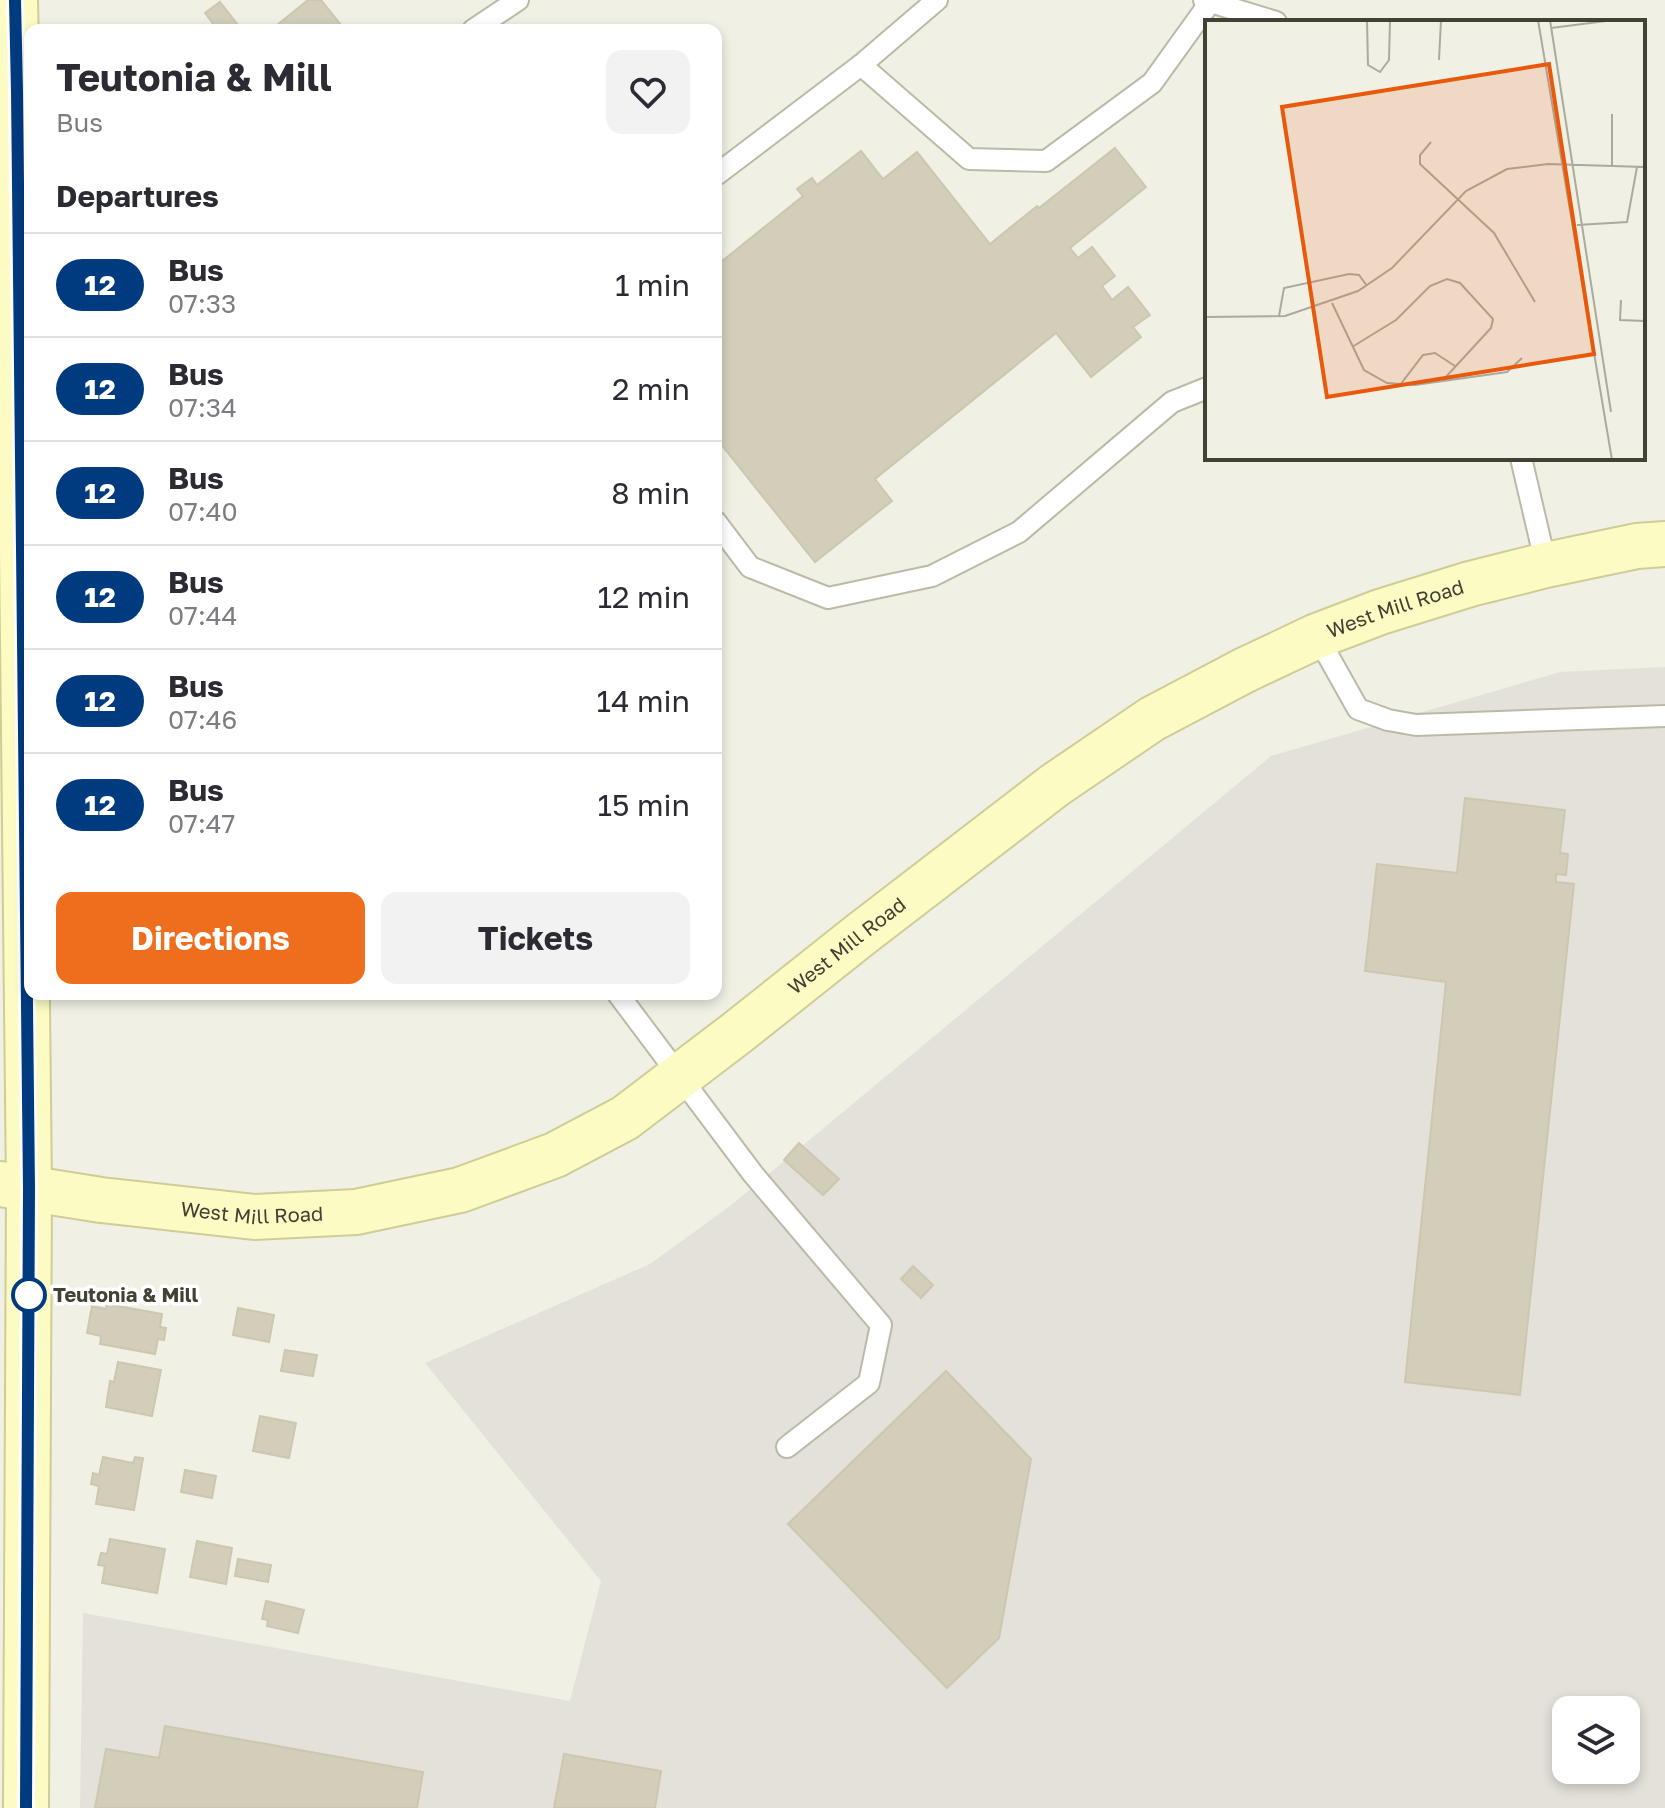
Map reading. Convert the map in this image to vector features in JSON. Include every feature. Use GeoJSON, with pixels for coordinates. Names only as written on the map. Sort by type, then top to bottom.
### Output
{"type":"FeatureCollection","features":[{"type":"Feature","properties":{"kind":"main road"},"geometry":{"type":"LineString","coordinates":[[15,0],[14,1186],[26,1808]]}},
{"type":"Feature","properties":{"kind":"main road","name":"West Mill Road"},"geometry":{"type":"LineString","coordinates":[[14,1186],[123,1203],[254,1217],[356,1212],[460,1190],[555,1155],[625,1118],[1055,785],[1152,719],[1317,636],[1395,607],[1546,565],[1637,546],[1665,544]]}},
{"type":"Feature","properties":{"kind":"lane"},"geometry":{"type":"LineString","coordinates":[[482,24],[518,0]]}},
{"type":"Feature","properties":{"kind":"lane"},"geometry":{"type":"LineString","coordinates":[[722,170],[861,65],[937,0]]}},
{"type":"Feature","properties":{"kind":"lane"},"geometry":{"type":"LineString","coordinates":[[861,65],[969,159],[1046,161],[1152,83],[1207,1],[1269,20]]}},
{"type":"Feature","properties":{"kind":"lane"},"geometry":{"type":"LineString","coordinates":[[722,530],[750,567],[828,598],[932,576],[1019,532],[1172,402],[1205,389]]}},
{"type":"Feature","properties":{"kind":"lane"},"geometry":{"type":"LineString","coordinates":[[1521,460],[1546,565]]}},
{"type":"Feature","properties":{"kind":"lane"},"geometry":{"type":"LineString","coordinates":[[1317,636],[1358,709],[1388,720],[1416,725],[1665,716]]}},
{"type":"Feature","properties":{"kind":"lane"},"geometry":{"type":"LineString","coordinates":[[623,1000],[753,1174],[881,1325],[869,1383],[787,1447]]}},
{"type":"Feature","properties":{"kind":"shaded area"},"geometry":{"type":"Polygon","coordinates":[[[1665,667],[1665,1808],[80,1808],[83,1613],[570,1701],[601,1581],[425,1363],[650,1264],[730,1206],[1271,756],[1560,672],[1665,667]]]}},
{"type":"Feature","properties":{"kind":"building"},"geometry":{"type":"Polygon","coordinates":[[[308,0],[321,0],[340,24],[278,24],[308,0]]]}},
{"type":"Feature","properties":{"kind":"building"},"geometry":{"type":"Polygon","coordinates":[[[220,2],[237,24],[213,24],[205,13],[220,2]]]}},
{"type":"Feature","properties":{"kind":"building"},"geometry":{"type":"Polygon","coordinates":[[[1115,148],[1146,187],[1070,248],[1078,258],[1092,247],[1115,276],[1102,286],[1112,300],[1128,287],[1150,315],[1133,327],[1141,337],[1091,377],[1056,333],[875,479],[892,501],[815,562],[722,446],[722,261],[803,196],[797,189],[812,178],[817,185],[861,151],[883,179],[917,152],[990,244],[1037,206],[1039,208],[1115,148]]]}},
{"type":"Feature","properties":{"kind":"building"},"geometry":{"type":"Polygon","coordinates":[[[1465,798],[1565,810],[1560,853],[1568,854],[1566,875],[1556,874],[1556,882],[1574,884],[1520,1395],[1405,1382],[1446,982],[1365,971],[1377,864],[1457,873],[1465,798]]]}},
{"type":"Feature","properties":{"kind":"building"},"geometry":{"type":"Polygon","coordinates":[[[799,1143],[839,1179],[823,1195],[784,1160],[799,1143]]]}},
{"type":"Feature","properties":{"kind":"building"},"geometry":{"type":"Polygon","coordinates":[[[913,1266],[933,1285],[921,1298],[901,1279],[913,1266]]]}},
{"type":"Feature","properties":{"kind":"building"},"geometry":{"type":"Polygon","coordinates":[[[107,1304],[162,1314],[160,1327],[166,1328],[164,1340],[158,1339],[155,1354],[100,1344],[101,1336],[87,1333],[92,1306],[106,1309],[107,1304]]]}},
{"type":"Feature","properties":{"kind":"building"},"geometry":{"type":"Polygon","coordinates":[[[238,1308],[274,1315],[269,1342],[233,1335],[238,1308]]]}},
{"type":"Feature","properties":{"kind":"building"},"geometry":{"type":"Polygon","coordinates":[[[285,1350],[317,1355],[313,1376],[281,1371],[285,1350]]]}},
{"type":"Feature","properties":{"kind":"building"},"geometry":{"type":"Polygon","coordinates":[[[118,1362],[161,1370],[152,1416],[106,1407],[110,1381],[114,1382],[118,1362]]]}},
{"type":"Feature","properties":{"kind":"building"},"geometry":{"type":"Polygon","coordinates":[[[946,1371],[1031,1459],[999,1638],[947,1688],[788,1524],[946,1371]]]}},
{"type":"Feature","properties":{"kind":"building"},"geometry":{"type":"Polygon","coordinates":[[[260,1416],[296,1423],[289,1458],[253,1451],[260,1416]]]}},
{"type":"Feature","properties":{"kind":"building"},"geometry":{"type":"Polygon","coordinates":[[[103,1457],[133,1463],[135,1457],[143,1458],[134,1510],[96,1504],[99,1486],[91,1484],[93,1473],[99,1475],[103,1457]]]}},
{"type":"Feature","properties":{"kind":"building"},"geometry":{"type":"Polygon","coordinates":[[[185,1470],[216,1476],[212,1498],[181,1492],[185,1470]]]}},
{"type":"Feature","properties":{"kind":"building"},"geometry":{"type":"Polygon","coordinates":[[[110,1539],[165,1549],[157,1593],[102,1583],[105,1566],[98,1565],[101,1553],[107,1554],[110,1539]]]}},
{"type":"Feature","properties":{"kind":"building"},"geometry":{"type":"Polygon","coordinates":[[[197,1541],[232,1548],[226,1584],[190,1577],[197,1541]]]}},
{"type":"Feature","properties":{"kind":"building"},"geometry":{"type":"Polygon","coordinates":[[[238,1559],[271,1565],[268,1582],[235,1576],[238,1559]]]}},
{"type":"Feature","properties":{"kind":"building"},"geometry":{"type":"Polygon","coordinates":[[[266,1601],[304,1610],[298,1633],[267,1626],[268,1620],[262,1619],[266,1601]]]}},
{"type":"Feature","properties":{"kind":"building"},"geometry":{"type":"Polygon","coordinates":[[[165,1726],[423,1772],[417,1808],[95,1808],[106,1749],[159,1758],[165,1726]]]}},
{"type":"Feature","properties":{"kind":"building"},"geometry":{"type":"Polygon","coordinates":[[[564,1754],[661,1771],[655,1808],[554,1808],[564,1754]]]}},
{"type":"Feature","properties":{"kind":"bus line","name":"12"},"geometry":{"type":"LineString","coordinates":[[15,0],[24,771]]}},
{"type":"Feature","properties":{"kind":"bus line","name":"12"},"geometry":{"type":"LineString","coordinates":[[26,1808],[29,1189],[27,1000]]}},
{"type":"Feature","properties":{"kind":"place","name":"Teutonia & Mill"},"geometry":{"type":"Point","coordinates":[29,1295]}}]}
